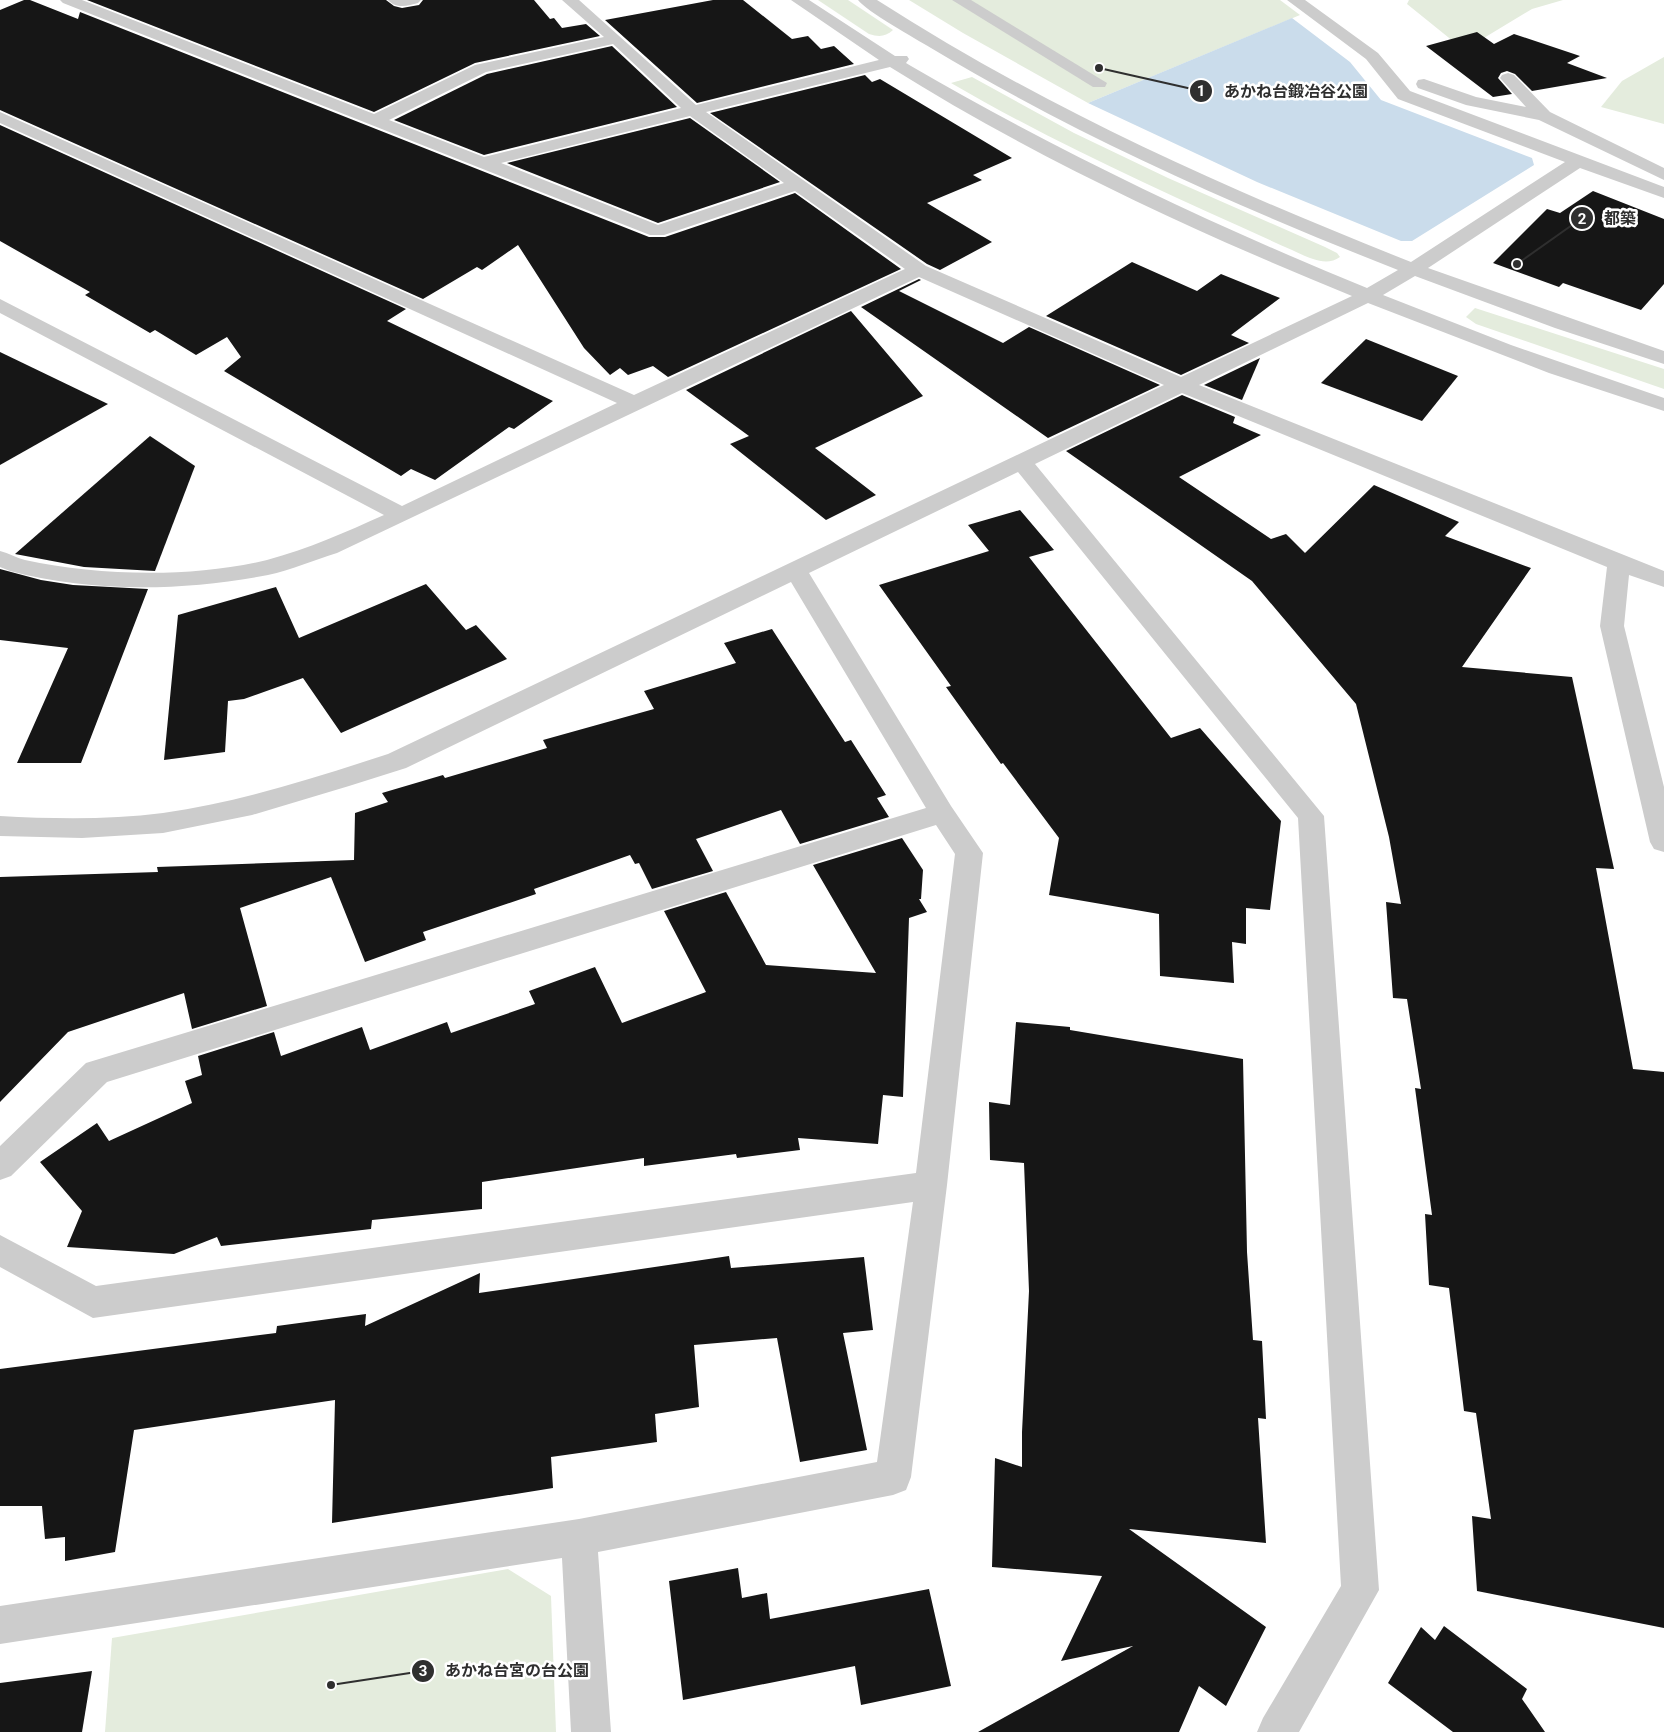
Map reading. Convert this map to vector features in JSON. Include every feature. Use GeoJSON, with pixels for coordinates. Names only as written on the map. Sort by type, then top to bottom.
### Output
{"type":"FeatureCollection","features":[{"type":"Feature","properties":{"kind":"street"},"geometry":{"type":"LineString","coordinates":[[68,0],[657,231],[795,185]]}},
{"type":"Feature","properties":{"kind":"street"},"geometry":{"type":"LineString","coordinates":[[396,0],[402,2],[413,0]]}},
{"type":"Feature","properties":{"kind":"street"},"geometry":{"type":"LineString","coordinates":[[570,0],[616,39],[692,110],[795,185],[919,270],[1181,385],[1619,563],[1664,579]]}},
{"type":"Feature","properties":{"kind":"street"},"geometry":{"type":"LineString","coordinates":[[799,0],[890,62],[1017,134],[1180,214],[1367,296],[1489,344],[1664,405]]}},
{"type":"Feature","properties":{"kind":"street"},"geometry":{"type":"LineString","coordinates":[[866,0],[927,52],[1144,155],[1306,227],[1413,270],[1664,358]]}},
{"type":"Feature","properties":{"kind":"street"},"geometry":{"type":"LineString","coordinates":[[960,0],[1099,83]]}},
{"type":"Feature","properties":{"kind":"street"},"geometry":{"type":"LineString","coordinates":[[1295,0],[1372,56],[1404,95],[1577,162],[1664,193]]}},
{"type":"Feature","properties":{"kind":"street"},"geometry":{"type":"LineString","coordinates":[[375,120],[482,68],[616,39]]}},
{"type":"Feature","properties":{"kind":"street"},"geometry":{"type":"LineString","coordinates":[[481,163],[927,52]]}},
{"type":"Feature","properties":{"kind":"street"},"geometry":{"type":"LineString","coordinates":[[1508,78],[1544,116]]}},
{"type":"Feature","properties":{"kind":"street"},"geometry":{"type":"LineString","coordinates":[[1393,80],[1420,83],[1472,101],[1544,116],[1664,175]]}},
{"type":"Feature","properties":{"kind":"street"},"geometry":{"type":"LineString","coordinates":[[0,117],[634,403]]}},
{"type":"Feature","properties":{"kind":"street"},"geometry":{"type":"LineString","coordinates":[[0,826],[59,829],[163,823],[282,798],[397,761],[1367,296],[1413,270],[1577,162]]}},
{"type":"Feature","properties":{"kind":"street"},"geometry":{"type":"LineString","coordinates":[[0,558],[18,566],[111,580],[189,579],[268,567],[329,548],[919,270]]}},
{"type":"Feature","properties":{"kind":"street"},"geometry":{"type":"LineString","coordinates":[[0,304],[402,515]]}},
{"type":"Feature","properties":{"kind":"street"},"geometry":{"type":"LineString","coordinates":[[1022,461],[1311,816],[1360,1590],[1277,1732]]}},
{"type":"Feature","properties":{"kind":"street"},"geometry":{"type":"LineString","coordinates":[[1619,563],[1612,626],[1664,842]]}},
{"type":"Feature","properties":{"kind":"street"},"geometry":{"type":"LineString","coordinates":[[0,1625],[579,1537],[893,1477],[931,1185],[969,853],[942,813],[796,570]]}},
{"type":"Feature","properties":{"kind":"street"},"geometry":{"type":"LineString","coordinates":[[0,1166],[97,1072],[942,813]]}},
{"type":"Feature","properties":{"kind":"street"},"geometry":{"type":"LineString","coordinates":[[0,1250],[93,1302],[931,1185]]}},
{"type":"Feature","properties":{"kind":"street"},"geometry":{"type":"LineString","coordinates":[[579,1537],[591,1732]]}},
{"type":"Feature","properties":{"kind":"green space"},"geometry":{"type":"Polygon","coordinates":[[[818,0],[848,0],[893,30],[882,36],[869,34],[818,0]]]}},
{"type":"Feature","properties":{"kind":"green space"},"geometry":{"type":"Polygon","coordinates":[[[909,0],[1280,0],[1300,15],[1088,103],[963,33],[909,0]]]}},
{"type":"Feature","properties":{"kind":"green space"},"geometry":{"type":"Polygon","coordinates":[[[1409,0],[1563,0],[1532,9],[1464,50],[1407,4],[1409,0]]]}},
{"type":"Feature","properties":{"kind":"green space"},"geometry":{"type":"Polygon","coordinates":[[[1664,57],[1664,124],[1601,107],[1622,81],[1664,57]]]}},
{"type":"Feature","properties":{"kind":"green space"},"geometry":{"type":"Polygon","coordinates":[[[972,77],[1074,133],[1168,178],[1325,247],[1337,253],[1340,257],[1334,260],[1322,261],[1303,255],[1162,191],[1034,129],[951,83],[972,77]]]}},
{"type":"Feature","properties":{"kind":"green space"},"geometry":{"type":"Polygon","coordinates":[[[1475,308],[1664,369],[1664,389],[1476,324],[1466,317],[1475,308]]]}},
{"type":"Feature","properties":{"kind":"green space"},"geometry":{"type":"Polygon","coordinates":[[[508,1569],[551,1596],[556,1732],[105,1732],[112,1638],[508,1569]]]}},
{"type":"Feature","properties":{"kind":"water"},"geometry":{"type":"Polygon","coordinates":[[[1292,18],[1350,62],[1381,100],[1532,158],[1534,165],[1412,241],[1401,241],[1257,182],[1088,103],[1292,18]]]}},
{"type":"Feature","properties":{"kind":"building"},"geometry":{"type":"Polygon","coordinates":[[[24,0],[30,0],[78,19],[80,12],[649,237],[665,237],[795,193],[901,269],[668,377],[653,366],[628,375],[620,368],[610,375],[584,348],[518,245],[482,270],[477,267],[423,299],[0,110],[0,10],[24,0]]]}},
{"type":"Feature","properties":{"kind":"building"},"geometry":{"type":"Polygon","coordinates":[[[87,0],[386,0],[394,6],[402,8],[419,5],[423,0],[534,0],[550,19],[554,18],[562,28],[586,24],[600,36],[475,63],[374,112],[87,0]]]}},
{"type":"Feature","properties":{"kind":"building"},"geometry":{"type":"Polygon","coordinates":[[[713,0],[743,0],[792,39],[808,36],[821,49],[834,46],[854,64],[697,103],[605,20],[713,0]]]}},
{"type":"Feature","properties":{"kind":"building"},"geometry":{"type":"Polygon","coordinates":[[[1477,32],[1494,44],[1514,34],[1580,56],[1567,63],[1607,78],[1532,91],[1515,74],[1507,71],[1501,73],[1498,78],[1512,94],[1493,97],[1426,46],[1477,32]]]}},
{"type":"Feature","properties":{"kind":"building"},"geometry":{"type":"Polygon","coordinates":[[[612,46],[677,107],[484,155],[394,120],[487,74],[612,46]]]}},
{"type":"Feature","properties":{"kind":"building"},"geometry":{"type":"Polygon","coordinates":[[[865,75],[872,82],[880,79],[1012,158],[973,175],[982,180],[927,203],[992,242],[940,270],[927,264],[710,113],[865,75]]]}},
{"type":"Feature","properties":{"kind":"building"},"geometry":{"type":"Polygon","coordinates":[[[690,118],[780,182],[658,223],[507,163],[690,118]]]}},
{"type":"Feature","properties":{"kind":"building"},"geometry":{"type":"Polygon","coordinates":[[[0,125],[406,309],[387,321],[553,401],[514,429],[509,427],[435,480],[411,469],[401,476],[224,371],[241,357],[227,337],[196,355],[155,330],[150,333],[85,295],[90,292],[0,241],[0,125]]]}},
{"type":"Feature","properties":{"kind":"building"},"geometry":{"type":"Polygon","coordinates":[[[1593,191],[1664,219],[1664,284],[1641,310],[1563,283],[1559,287],[1493,263],[1547,209],[1560,213],[1593,191]]]}},
{"type":"Feature","properties":{"kind":"building"},"geometry":{"type":"Polygon","coordinates":[[[1132,262],[1197,291],[1221,274],[1280,298],[1231,335],[1249,343],[1181,375],[1046,316],[1132,262]]]}},
{"type":"Feature","properties":{"kind":"building"},"geometry":{"type":"Polygon","coordinates":[[[919,279],[921,280],[899,291],[1003,343],[1029,327],[1160,385],[1048,438],[861,307],[919,279]]]}},
{"type":"Feature","properties":{"kind":"building"},"geometry":{"type":"Polygon","coordinates":[[[851,311],[923,396],[815,448],[876,495],[826,520],[730,444],[749,436],[686,390],[851,311]]]}},
{"type":"Feature","properties":{"kind":"building"},"geometry":{"type":"Polygon","coordinates":[[[1366,339],[1458,376],[1422,421],[1321,383],[1366,339]]]}},
{"type":"Feature","properties":{"kind":"building"},"geometry":{"type":"Polygon","coordinates":[[[0,352],[108,404],[0,465],[0,352]]]}},
{"type":"Feature","properties":{"kind":"building"},"geometry":{"type":"Polygon","coordinates":[[[1260,358],[1242,400],[1204,385],[1260,358]]]}},
{"type":"Feature","properties":{"kind":"building"},"geometry":{"type":"Polygon","coordinates":[[[1182,395],[1235,417],[1233,423],[1261,435],[1179,477],[1271,539],[1286,534],[1305,553],[1374,485],[1459,522],[1445,536],[1531,568],[1462,667],[1572,677],[1614,869],[1596,868],[1633,1069],[1664,1072],[1664,1628],[1477,1591],[1472,1516],[1491,1519],[1476,1413],[1464,1411],[1449,1288],[1429,1285],[1425,1214],[1432,1215],[1415,1088],[1421,1089],[1407,999],[1393,998],[1386,902],[1401,904],[1389,837],[1356,704],[1252,581],[1066,451],[1182,395]]]}},
{"type":"Feature","properties":{"kind":"building"},"geometry":{"type":"Polygon","coordinates":[[[150,436],[195,466],[155,571],[84,567],[15,554],[150,436]]]}},
{"type":"Feature","properties":{"kind":"building"},"geometry":{"type":"Polygon","coordinates":[[[1020,510],[1054,550],[1029,557],[1171,738],[1200,728],[1281,821],[1270,910],[1246,908],[1246,944],[1232,942],[1234,983],[1160,976],[1159,914],[1049,895],[1059,838],[1003,763],[1001,764],[946,687],[951,686],[879,585],[989,551],[968,525],[1020,510]]]}},
{"type":"Feature","properties":{"kind":"building"},"geometry":{"type":"Polygon","coordinates":[[[0,569],[41,580],[73,585],[148,589],[81,763],[17,763],[68,648],[0,640],[0,569]]]}},
{"type":"Feature","properties":{"kind":"building"},"geometry":{"type":"Polygon","coordinates":[[[426,584],[466,630],[476,625],[507,659],[341,733],[303,678],[244,699],[228,701],[225,752],[164,760],[178,615],[276,587],[299,638],[426,584]]]}},
{"type":"Feature","properties":{"kind":"building"},"geometry":{"type":"Polygon","coordinates":[[[772,629],[845,742],[851,740],[886,795],[877,798],[889,817],[800,844],[781,810],[696,839],[713,871],[652,889],[639,863],[635,864],[630,855],[534,889],[536,894],[423,932],[426,940],[365,962],[331,877],[240,908],[267,1006],[192,1029],[184,993],[68,1032],[0,1102],[0,877],[158,872],[157,867],[354,860],[355,813],[388,802],[382,793],[443,775],[445,778],[547,748],[543,740],[654,709],[644,691],[736,663],[724,643],[772,629]]]}},
{"type":"Feature","properties":{"kind":"building"},"geometry":{"type":"Polygon","coordinates":[[[902,838],[923,870],[921,899],[919,899],[927,912],[909,918],[903,1097],[883,1095],[878,1144],[798,1138],[800,1150],[737,1158],[736,1154],[644,1166],[644,1158],[482,1182],[482,1209],[372,1220],[371,1229],[221,1246],[217,1237],[174,1254],[67,1247],[82,1211],[40,1162],[97,1123],[109,1141],[192,1103],[185,1081],[202,1075],[198,1056],[274,1032],[281,1056],[362,1027],[370,1050],[447,1022],[451,1033],[535,1004],[529,991],[595,967],[622,1023],[706,992],[664,911],[726,892],[766,965],[876,973],[813,865],[902,838]]]}},
{"type":"Feature","properties":{"kind":"building"},"geometry":{"type":"Polygon","coordinates":[[[1016,1022],[1070,1027],[1070,1030],[1243,1059],[1247,1252],[1253,1340],[1262,1341],[1266,1419],[1258,1418],[1266,1543],[1129,1529],[1266,1627],[1226,1706],[1199,1686],[1179,1732],[978,1732],[1133,1646],[1061,1661],[1102,1576],[992,1567],[995,1458],[1022,1467],[1029,1291],[1024,1163],[990,1160],[989,1102],[1010,1105],[1016,1022]]]}},
{"type":"Feature","properties":{"kind":"building"},"geometry":{"type":"Polygon","coordinates":[[[729,1256],[731,1268],[864,1257],[873,1330],[843,1333],[867,1450],[800,1462],[777,1338],[694,1345],[699,1407],[655,1414],[657,1442],[551,1457],[553,1488],[332,1523],[335,1400],[134,1430],[115,1552],[65,1561],[65,1537],[45,1539],[42,1506],[0,1506],[0,1369],[276,1333],[277,1326],[366,1314],[365,1326],[480,1273],[479,1293],[729,1256]]]}},
{"type":"Feature","properties":{"kind":"building"},"geometry":{"type":"Polygon","coordinates":[[[738,1568],[742,1598],[767,1593],[770,1619],[929,1589],[951,1686],[861,1705],[855,1666],[683,1700],[669,1581],[738,1568]]]}},
{"type":"Feature","properties":{"kind":"building"},"geometry":{"type":"Polygon","coordinates":[[[1444,1626],[1527,1689],[1522,1699],[1545,1732],[1453,1732],[1388,1683],[1421,1627],[1435,1640],[1444,1626]]]}},
{"type":"Feature","properties":{"kind":"building"},"geometry":{"type":"Polygon","coordinates":[[[92,1671],[82,1732],[0,1732],[0,1683],[92,1671]]]}},
{"type":"Feature","properties":{"kind":"place","name":"あかね台鍛冶谷公園"},"geometry":{"type":"Point","coordinates":[1099,68]}},
{"type":"Feature","properties":{"kind":"place","name":"都築"},"geometry":{"type":"Point","coordinates":[1517,264]}},
{"type":"Feature","properties":{"kind":"place","name":"あかね台宮の台公園"},"geometry":{"type":"Point","coordinates":[331,1685]}}]}
